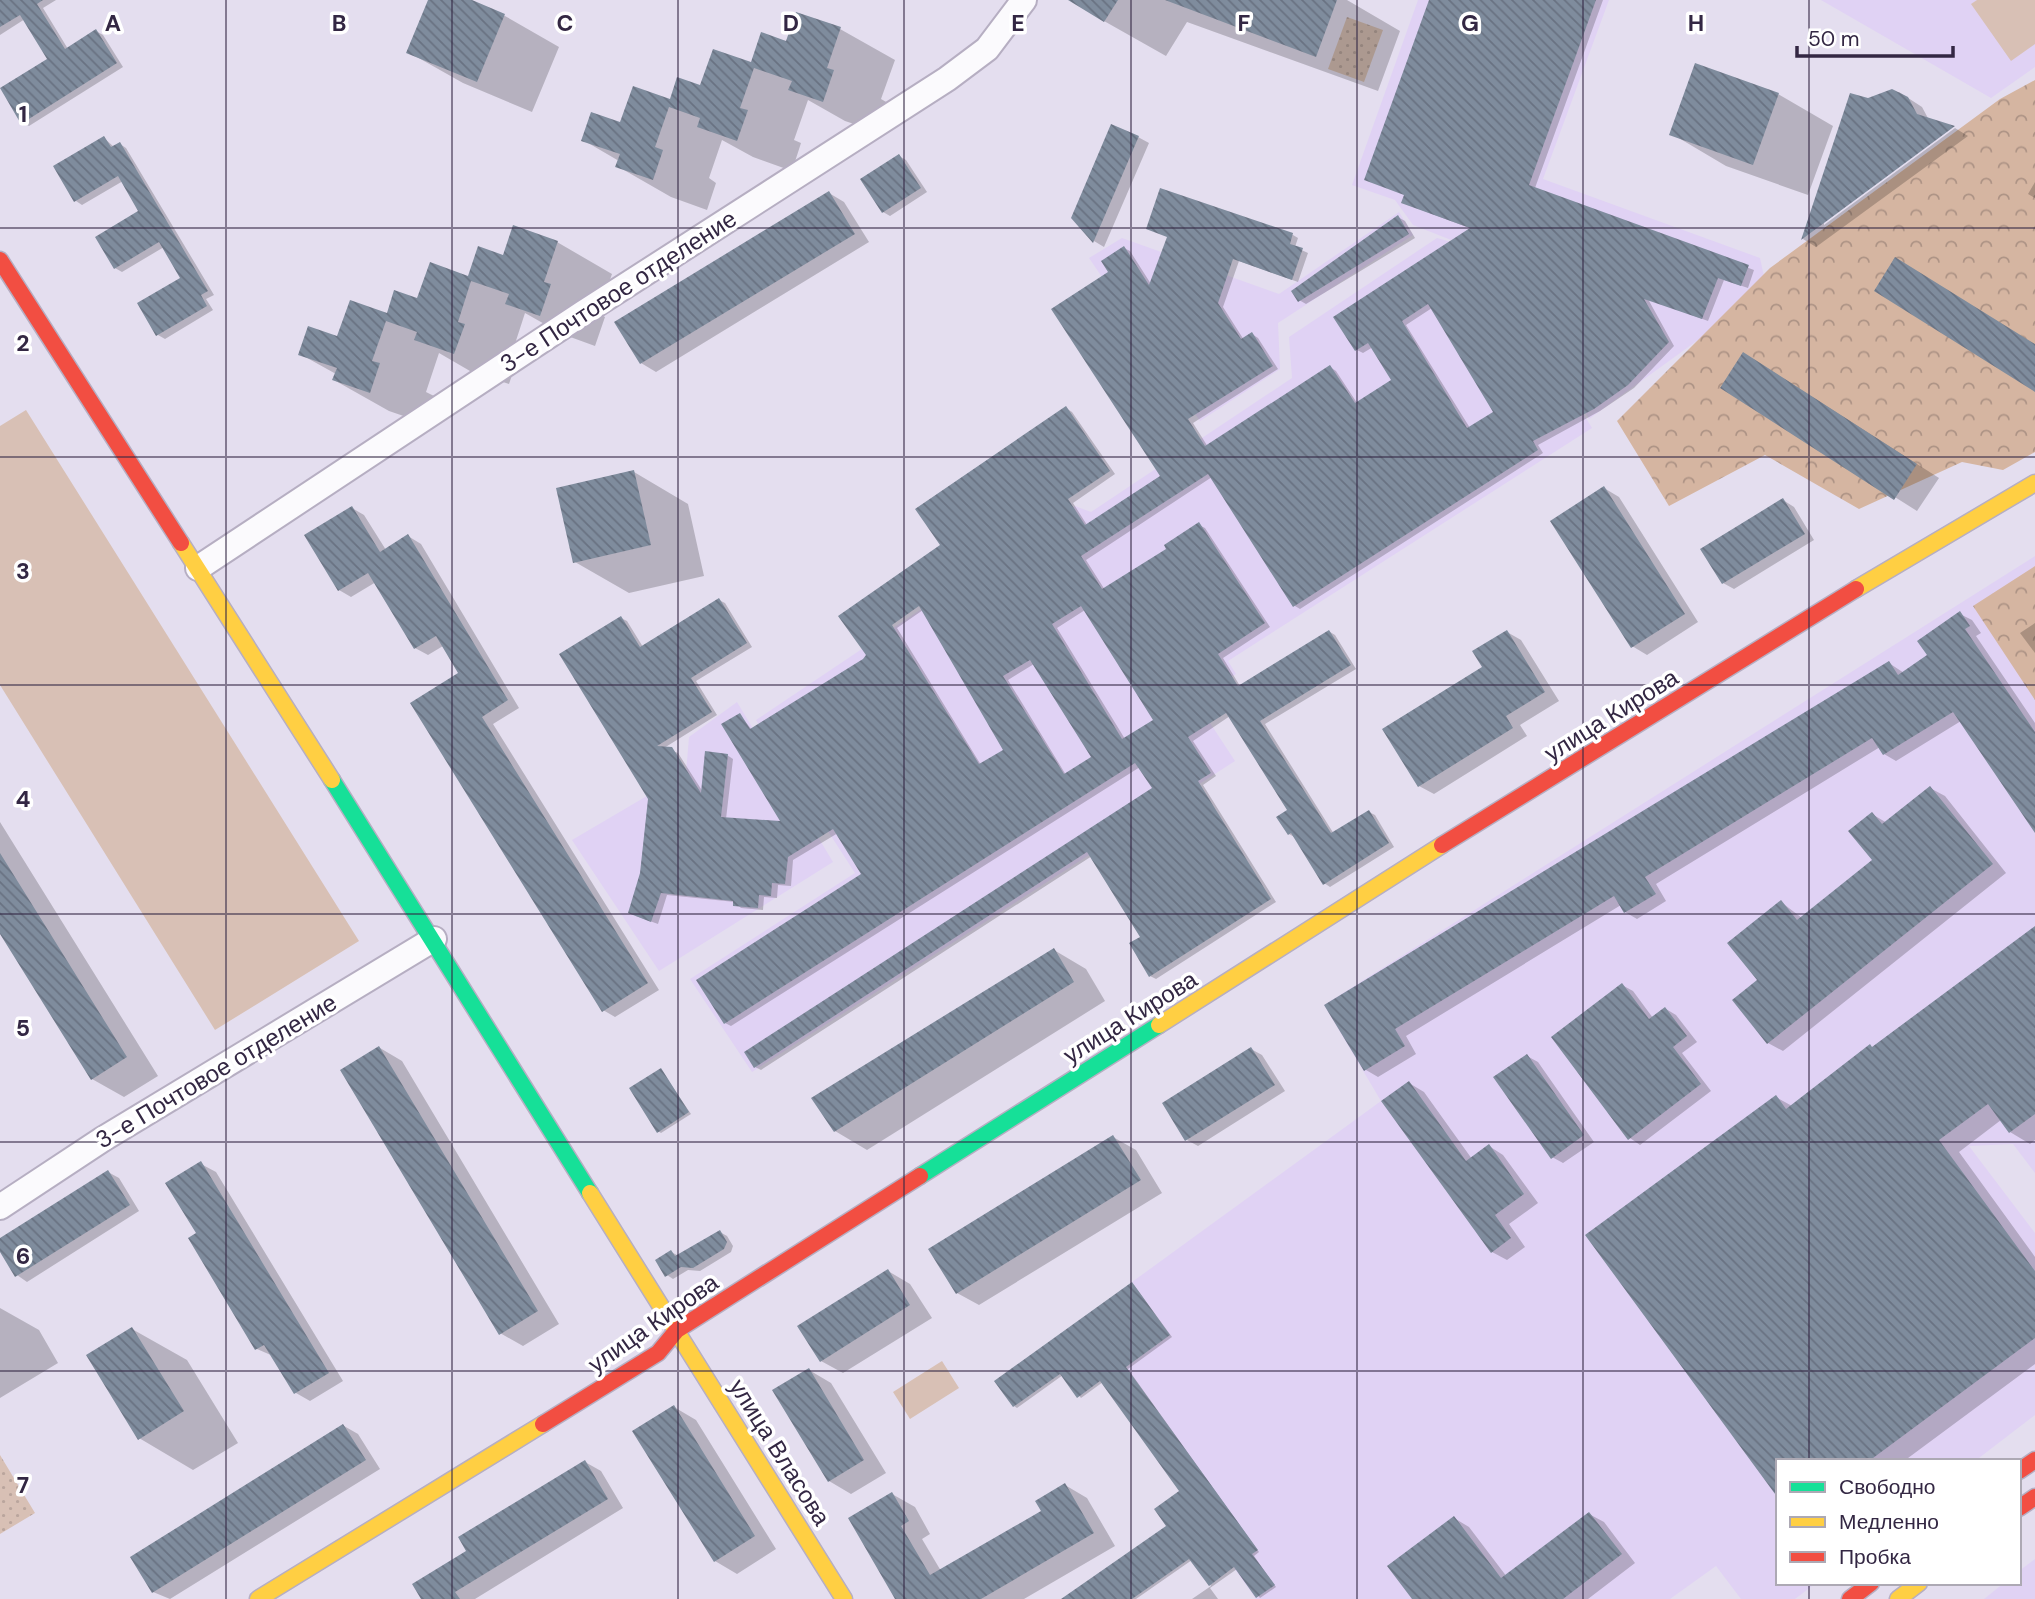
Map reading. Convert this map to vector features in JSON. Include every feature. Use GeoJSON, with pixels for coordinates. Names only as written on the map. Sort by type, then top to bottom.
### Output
{"type":"FeatureCollection","features":[{"type":"Feature","properties":{"kind":"main road"},"geometry":{"type":"LineString","coordinates":[[0,260],[434,939],[677,1330]]}},
{"type":"Feature","properties":{"kind":"main road","name":"улица Кирова"},"geometry":{"type":"LineString","coordinates":[[258,1599],[658,1353],[677,1330],[1858,587],[2035,483]]}},
{"type":"Feature","properties":{"kind":"main road","name":"улица Власова"},"geometry":{"type":"LineString","coordinates":[[677,1330],[844,1599]]}},
{"type":"Feature","properties":{"kind":"main road"},"geometry":{"type":"LineString","coordinates":[[1850,1599],[1868,1585]]}},
{"type":"Feature","properties":{"kind":"main road"},"geometry":{"type":"LineString","coordinates":[[1898,1599],[1916,1585]]}},
{"type":"Feature","properties":{"kind":"street","name":"3-е Почтовое отделение"},"geometry":{"type":"LineString","coordinates":[[198,568],[583,313],[947,79],[987,49],[1024,0]]}},
{"type":"Feature","properties":{"kind":"street","name":"3-е Почтовое отделение"},"geometry":{"type":"LineString","coordinates":[[0,1208],[103,1139],[434,939]]}},
{"type":"Feature","properties":{"kind":"shaded area"},"geometry":{"type":"Polygon","coordinates":[[[1418,0],[1609,0],[1543,179],[1760,258],[1767,290],[1589,419],[1487,254],[1592,428],[1228,661],[1236,674],[1195,700],[1235,761],[752,1072],[690,979],[855,873],[756,720],[1075,506],[1091,512],[1292,378],[1289,337],[1437,238],[1469,247],[1413,225],[1395,200],[1352,185],[1418,0]]]}},
{"type":"Feature","properties":{"kind":"shaded area"},"geometry":{"type":"Polygon","coordinates":[[[1821,0],[2035,0],[2035,67],[1991,98],[1821,0]]]}},
{"type":"Feature","properties":{"kind":"shaded area"},"geometry":{"type":"Polygon","coordinates":[[[1977,0],[2035,0],[2035,44],[2011,61],[1971,4],[1977,0]]]}},
{"type":"Feature","properties":{"kind":"shaded area"},"geometry":{"type":"Polygon","coordinates":[[[1347,17],[1383,30],[1364,82],[1328,69],[1347,17]]]}},
{"type":"Feature","properties":{"kind":"shaded area"},"geometry":{"type":"Polygon","coordinates":[[[1399,212],[1413,235],[1278,323],[1280,369],[1200,421],[1089,258],[1122,238],[1279,294],[1399,212]]]}},
{"type":"Feature","properties":{"kind":"shaded area"},"geometry":{"type":"Polygon","coordinates":[[[26,410],[359,941],[215,1030],[0,685],[0,426],[26,410]]]}},
{"type":"Feature","properties":{"kind":"shaded area"},"geometry":{"type":"Polygon","coordinates":[[[2035,556],[2035,1173],[2013,1144],[1969,1146],[2035,1233],[2035,1415],[1978,1459],[1776,1459],[1776,1585],[1813,1585],[1795,1599],[1741,1599],[1716,1566],[1670,1599],[1256,1599],[1234,1568],[1257,1550],[1126,1367],[1170,1335],[1132,1282],[1381,1101],[1324,1005],[2035,556]]]}},
{"type":"Feature","properties":{"kind":"shaded area"},"geometry":{"type":"Polygon","coordinates":[[[737,702],[833,862],[659,971],[572,840],[686,773],[689,737],[737,702]]]}},
{"type":"Feature","properties":{"kind":"shaded area"},"geometry":{"type":"Polygon","coordinates":[[[942,1361],[959,1388],[910,1419],[893,1392],[942,1361]]]}},
{"type":"Feature","properties":{"kind":"shaded area"},"geometry":{"type":"Polygon","coordinates":[[[0,1455],[35,1513],[0,1534],[0,1455]]]}},
{"type":"Feature","properties":{"kind":"shaded area"},"geometry":{"type":"Polygon","coordinates":[[[2035,1559],[2035,1599],[1984,1599],[2002,1585],[2021,1585],[2021,1570],[2035,1559]]]}},
{"type":"Feature","properties":{"kind":"green space"},"geometry":{"type":"Polygon","coordinates":[[[2035,80],[2035,452],[2003,470],[1962,462],[1859,509],[1765,455],[1669,506],[1617,421],[1770,268],[2000,99],[2035,80]]]}},
{"type":"Feature","properties":{"kind":"green space"},"geometry":{"type":"Polygon","coordinates":[[[2035,566],[2035,700],[1973,606],[2035,566]]]}},
{"type":"Feature","properties":{"kind":"building"},"geometry":{"type":"Polygon","coordinates":[[[0,0],[43,0],[37,4],[65,49],[96,29],[117,63],[21,124],[0,88],[47,59],[20,15],[0,27],[0,0]]]}},
{"type":"Feature","properties":{"kind":"building"},"geometry":{"type":"Polygon","coordinates":[[[428,0],[472,0],[505,14],[477,82],[406,53],[428,0]]]}},
{"type":"Feature","properties":{"kind":"building"},"geometry":{"type":"Polygon","coordinates":[[[1068,0],[1118,0],[1104,22],[1068,0]]]}},
{"type":"Feature","properties":{"kind":"building"},"geometry":{"type":"Polygon","coordinates":[[[1165,0],[1337,0],[1316,57],[1165,0]]]}},
{"type":"Feature","properties":{"kind":"building"},"geometry":{"type":"Polygon","coordinates":[[[1429,0],[1596,0],[1529,185],[1749,265],[1741,286],[1718,278],[1702,319],[1644,299],[1669,342],[1628,385],[1594,409],[1533,441],[1538,450],[1293,607],[1208,474],[1081,556],[1102,589],[1166,549],[1164,545],[1199,522],[1265,623],[1218,654],[1238,686],[1329,630],[1351,665],[1260,721],[1331,833],[1369,810],[1389,843],[1323,885],[1291,833],[1288,835],[1276,817],[1287,810],[1226,713],[1188,737],[1211,773],[1198,781],[1271,899],[1149,977],[1129,943],[1140,937],[1087,852],[754,1068],[744,1052],[1152,788],[1135,763],[724,1024],[696,980],[861,874],[833,829],[788,857],[785,884],[772,883],[771,896],[759,895],[758,908],[733,906],[733,901],[661,893],[651,922],[628,913],[640,873],[648,799],[559,654],[621,616],[640,647],[719,598],[747,643],[691,678],[712,712],[657,746],[672,747],[701,793],[705,751],[728,754],[721,817],[780,821],[721,724],[740,713],[750,729],[863,659],[866,655],[838,616],[940,545],[915,509],[1066,406],[1110,471],[1068,499],[1085,525],[1160,476],[1051,309],[1108,272],[1101,261],[1124,246],[1149,285],[1167,237],[1146,229],[1160,188],[1293,233],[1290,244],[1303,248],[1292,280],[1233,259],[1218,303],[1241,339],[1252,332],[1273,366],[1188,419],[1205,446],[1330,365],[1355,403],[1391,380],[1368,343],[1355,351],[1333,317],[1470,228],[1401,203],[1404,195],[1364,180],[1429,0]],[[1428,304],[1402,321],[1467,428],[1493,412],[1428,304]],[[919,606],[892,625],[979,764],[1003,750],[919,606]],[[1081,606],[1052,624],[1122,739],[1153,720],[1081,606]],[[1030,660],[1003,676],[1064,774],[1091,757],[1030,660]]]}},
{"type":"Feature","properties":{"kind":"building"},"geometry":{"type":"Polygon","coordinates":[[[796,12],[841,27],[827,68],[834,70],[823,102],[788,90],[792,81],[754,68],[740,108],[748,110],[737,141],[697,127],[700,118],[669,107],[655,147],[663,150],[653,180],[615,167],[620,154],[581,141],[591,112],[620,122],[633,86],[670,99],[677,77],[700,85],[713,49],[751,62],[761,32],[786,41],[796,12]]]}},
{"type":"Feature","properties":{"kind":"building"},"geometry":{"type":"Polygon","coordinates":[[[1695,63],[1779,93],[1753,165],[1669,135],[1695,63]]]}},
{"type":"Feature","properties":{"kind":"building"},"geometry":{"type":"Polygon","coordinates":[[[1892,89],[1908,97],[1917,114],[1955,126],[1801,240],[1850,93],[1868,98],[1892,89]]]}},
{"type":"Feature","properties":{"kind":"building"},"geometry":{"type":"Polygon","coordinates":[[[1111,124],[1139,136],[1093,243],[1071,218],[1111,124]]]}},
{"type":"Feature","properties":{"kind":"building"},"geometry":{"type":"Polygon","coordinates":[[[104,136],[111,147],[120,142],[208,291],[201,295],[207,306],[156,336],[137,303],[180,278],[159,242],[114,269],[95,237],[138,211],[118,176],[74,202],[53,166],[104,136]]]}},
{"type":"Feature","properties":{"kind":"building"},"geometry":{"type":"Polygon","coordinates":[[[899,154],[921,188],[882,213],[860,179],[899,154]]]}},
{"type":"Feature","properties":{"kind":"building"},"geometry":{"type":"Polygon","coordinates":[[[829,191],[855,234],[640,364],[614,322],[829,191]]]}},
{"type":"Feature","properties":{"kind":"building"},"geometry":{"type":"Polygon","coordinates":[[[1398,215],[1409,234],[1298,302],[1291,291],[1398,215]]]}},
{"type":"Feature","properties":{"kind":"building"},"geometry":{"type":"Polygon","coordinates":[[[513,225],[558,241],[544,282],[551,284],[540,316],[505,304],[509,294],[471,281],[458,322],[465,324],[454,354],[414,340],[417,332],[386,321],[372,361],[380,363],[370,393],[332,380],[337,368],[298,355],[308,326],[337,336],[350,300],[387,313],[394,290],[417,298],[430,262],[468,276],[478,246],[503,255],[513,225]]]}},
{"type":"Feature","properties":{"kind":"building"},"geometry":{"type":"Polygon","coordinates":[[[1895,257],[2035,344],[2035,392],[1874,291],[1895,257]]]}},
{"type":"Feature","properties":{"kind":"building"},"geometry":{"type":"Polygon","coordinates":[[[1743,352],[1917,464],[1894,500],[1720,388],[1743,352]]]}},
{"type":"Feature","properties":{"kind":"building"},"geometry":{"type":"Polygon","coordinates":[[[634,470],[651,545],[573,563],[556,488],[634,470]]]}},
{"type":"Feature","properties":{"kind":"building"},"geometry":{"type":"Polygon","coordinates":[[[1604,486],[1685,614],[1631,648],[1550,521],[1604,486]]]}},
{"type":"Feature","properties":{"kind":"building"},"geometry":{"type":"Polygon","coordinates":[[[1783,498],[1805,534],[1722,584],[1700,549],[1783,498]]]}},
{"type":"Feature","properties":{"kind":"building"},"geometry":{"type":"Polygon","coordinates":[[[352,506],[380,552],[408,534],[508,700],[482,717],[648,983],[602,1012],[410,703],[458,673],[436,636],[414,649],[368,573],[338,591],[304,535],[352,506]]]}},
{"type":"Feature","properties":{"kind":"building"},"geometry":{"type":"Polygon","coordinates":[[[1960,611],[1970,626],[1965,629],[2035,732],[2035,833],[1953,712],[1883,755],[1872,738],[1645,877],[1656,894],[1624,913],[1614,896],[1395,1029],[1405,1046],[1364,1071],[1324,1005],[1889,661],[1898,675],[1927,655],[1917,641],[1960,611]]]}},
{"type":"Feature","properties":{"kind":"building"},"geometry":{"type":"Polygon","coordinates":[[[1507,630],[1545,692],[1506,716],[1513,728],[1418,787],[1382,729],[1482,667],[1472,651],[1507,630]]]}},
{"type":"Feature","properties":{"kind":"building"},"geometry":{"type":"Polygon","coordinates":[[[1930,786],[1993,864],[1767,1044],[1732,1000],[1757,980],[1727,943],[1781,900],[1797,920],[1872,860],[1848,831],[1872,812],[1882,824],[1930,786]]]}},
{"type":"Feature","properties":{"kind":"building"},"geometry":{"type":"Polygon","coordinates":[[[0,853],[127,1057],[91,1080],[0,934],[0,853]]]}},
{"type":"Feature","properties":{"kind":"building"},"geometry":{"type":"Polygon","coordinates":[[[2035,926],[2035,1114],[2009,1133],[1988,1104],[1939,1140],[2035,1271],[2035,1338],[1872,1459],[1776,1459],[1776,1495],[1585,1235],[1776,1095],[1786,1109],[1870,1044],[1872,1047],[2035,926]]]}},
{"type":"Feature","properties":{"kind":"building"},"geometry":{"type":"Polygon","coordinates":[[[1054,948],[1074,982],[834,1132],[811,1098],[1054,948]]]}},
{"type":"Feature","properties":{"kind":"building"},"geometry":{"type":"Polygon","coordinates":[[[1622,983],[1649,1019],[1665,1007],[1687,1036],[1673,1047],[1701,1084],[1628,1140],[1551,1037],[1622,983]]]}},
{"type":"Feature","properties":{"kind":"building"},"geometry":{"type":"Polygon","coordinates":[[[379,1046],[538,1311],[499,1335],[340,1070],[379,1046]]]}},
{"type":"Feature","properties":{"kind":"building"},"geometry":{"type":"Polygon","coordinates":[[[1251,1047],[1275,1085],[1185,1141],[1162,1103],[1251,1047]]]}},
{"type":"Feature","properties":{"kind":"building"},"geometry":{"type":"Polygon","coordinates":[[[1527,1054],[1584,1135],[1551,1159],[1493,1077],[1527,1054]]]}},
{"type":"Feature","properties":{"kind":"building"},"geometry":{"type":"Polygon","coordinates":[[[661,1068],[689,1112],[657,1133],[629,1088],[661,1068]]]}},
{"type":"Feature","properties":{"kind":"building"},"geometry":{"type":"Polygon","coordinates":[[[1409,1081],[1466,1161],[1489,1144],[1524,1194],[1495,1215],[1511,1238],[1491,1253],[1381,1101],[1409,1081]]]}},
{"type":"Feature","properties":{"kind":"building"},"geometry":{"type":"Polygon","coordinates":[[[1113,1135],[1141,1180],[956,1294],[928,1249],[1113,1135]]]}},
{"type":"Feature","properties":{"kind":"building"},"geometry":{"type":"Polygon","coordinates":[[[201,1161],[329,1373],[294,1394],[264,1345],[255,1350],[188,1238],[196,1233],[165,1183],[201,1161]]]}},
{"type":"Feature","properties":{"kind":"building"},"geometry":{"type":"Polygon","coordinates":[[[108,1170],[130,1205],[15,1277],[0,1252],[0,1238],[108,1170]]]}},
{"type":"Feature","properties":{"kind":"building"},"geometry":{"type":"Polygon","coordinates":[[[720,1230],[727,1242],[724,1249],[693,1268],[681,1267],[665,1277],[655,1260],[671,1250],[675,1256],[720,1230]]]}},
{"type":"Feature","properties":{"kind":"building"},"geometry":{"type":"Polygon","coordinates":[[[888,1269],[910,1305],[820,1362],[797,1326],[888,1269]]]}},
{"type":"Feature","properties":{"kind":"building"},"geometry":{"type":"Polygon","coordinates":[[[1132,1282],[1170,1335],[1126,1367],[1258,1550],[1252,1554],[1275,1585],[1256,1598],[1234,1567],[1209,1586],[1189,1559],[1132,1599],[1061,1599],[1166,1526],[1154,1509],[1179,1491],[1100,1381],[1077,1398],[1060,1374],[1013,1407],[994,1381],[1132,1282]]]}},
{"type":"Feature","properties":{"kind":"building"},"geometry":{"type":"Polygon","coordinates":[[[132,1327],[184,1411],[138,1440],[86,1355],[132,1327]]]}},
{"type":"Feature","properties":{"kind":"building"},"geometry":{"type":"Polygon","coordinates":[[[809,1368],[864,1460],[828,1482],[772,1390],[809,1368]]]}},
{"type":"Feature","properties":{"kind":"building"},"geometry":{"type":"Polygon","coordinates":[[[674,1405],[755,1536],[714,1562],[632,1431],[674,1405]]]}},
{"type":"Feature","properties":{"kind":"building"},"geometry":{"type":"Polygon","coordinates":[[[343,1424],[366,1460],[152,1593],[130,1557],[343,1424]]]}},
{"type":"Feature","properties":{"kind":"building"},"geometry":{"type":"Polygon","coordinates":[[[585,1460],[608,1499],[455,1592],[460,1599],[421,1599],[412,1584],[466,1551],[458,1537],[585,1460]]]}},
{"type":"Feature","properties":{"kind":"building"},"geometry":{"type":"Polygon","coordinates":[[[1065,1483],[1094,1533],[981,1599],[895,1599],[848,1518],[892,1492],[909,1521],[901,1526],[930,1575],[1041,1511],[1035,1501],[1065,1483]]]}},
{"type":"Feature","properties":{"kind":"building"},"geometry":{"type":"Polygon","coordinates":[[[1589,1512],[1622,1554],[1563,1599],[1412,1599],[1387,1566],[1454,1516],[1501,1578],[1589,1512]]]}},
{"type":"Feature","properties":{"kind":"traffic: fast"},"geometry":{"type":"LineString","coordinates":[[332,780],[590,1193]]}},
{"type":"Feature","properties":{"kind":"traffic: fast"},"geometry":{"type":"LineString","coordinates":[[920,1176],[1159,1025]]}},
{"type":"Feature","properties":{"kind":"traffic: slow"},"geometry":{"type":"LineString","coordinates":[[1856,589],[2035,483]]}},
{"type":"Feature","properties":{"kind":"traffic: slow"},"geometry":{"type":"LineString","coordinates":[[181,543],[332,780]]}},
{"type":"Feature","properties":{"kind":"traffic: slow"},"geometry":{"type":"LineString","coordinates":[[1159,1025],[1442,845]]}},
{"type":"Feature","properties":{"kind":"traffic: slow"},"geometry":{"type":"LineString","coordinates":[[590,1193],[844,1599]]}},
{"type":"Feature","properties":{"kind":"traffic: slow"},"geometry":{"type":"LineString","coordinates":[[258,1599],[543,1424]]}},
{"type":"Feature","properties":{"kind":"traffic: slow"},"geometry":{"type":"LineString","coordinates":[[1898,1599],[1916,1585]]}},
{"type":"Feature","properties":{"kind":"traffic: jam"},"geometry":{"type":"LineString","coordinates":[[0,260],[181,543]]}},
{"type":"Feature","properties":{"kind":"traffic: jam"},"geometry":{"type":"LineString","coordinates":[[1442,845],[1856,589]]}},
{"type":"Feature","properties":{"kind":"traffic: jam"},"geometry":{"type":"LineString","coordinates":[[543,1424],[658,1353],[677,1330],[920,1176]]}},
{"type":"Feature","properties":{"kind":"traffic: jam"},"geometry":{"type":"LineString","coordinates":[[2021,1470],[2035,1460]]}},
{"type":"Feature","properties":{"kind":"traffic: jam"},"geometry":{"type":"LineString","coordinates":[[2021,1507],[2035,1497]]}},
{"type":"Feature","properties":{"kind":"traffic: jam"},"geometry":{"type":"LineString","coordinates":[[1850,1599],[1868,1585]]}}]}
